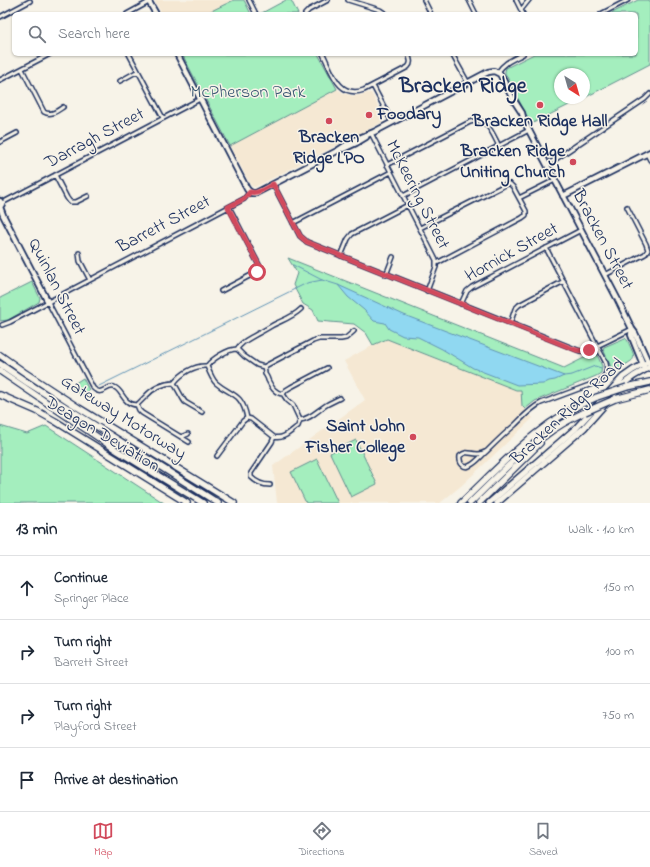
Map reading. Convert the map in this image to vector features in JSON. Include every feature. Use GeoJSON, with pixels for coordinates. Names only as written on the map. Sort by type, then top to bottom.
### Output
{"type":"FeatureCollection","features":[{"type":"Feature","properties":{"kind":"highway","name":"Gateway Motorway"},"geometry":{"type":"LineString","coordinates":[[0,355],[78,408],[234,503]]}},
{"type":"Feature","properties":{"kind":"highway","name":"Gateway Motorway"},"geometry":{"type":"LineString","coordinates":[[0,364],[218,503]]}},
{"type":"Feature","properties":{"kind":"highway","name":"Deagon Deviation"},"geometry":{"type":"LineString","coordinates":[[0,371],[118,451],[203,503]]}},
{"type":"Feature","properties":{"kind":"highway"},"geometry":{"type":"LineString","coordinates":[[461,503],[521,445],[550,422],[598,397],[627,387],[650,382]]}},
{"type":"Feature","properties":{"kind":"highway"},"geometry":{"type":"LineString","coordinates":[[470,503],[515,460],[543,436],[585,412],[615,399],[650,390]]}},
{"type":"Feature","properties":{"kind":"highway","name":"Deagon Deviation"},"geometry":{"type":"LineString","coordinates":[[0,395],[56,421],[187,503]]}},
{"type":"Feature","properties":{"kind":"highway"},"geometry":{"type":"LineString","coordinates":[[479,503],[541,442],[543,436]]}},
{"type":"Feature","properties":{"kind":"main road","name":"Bracken Ridge Road"},"geometry":{"type":"LineString","coordinates":[[489,503],[576,428],[623,377],[633,370],[648,365]]}},
{"type":"Feature","properties":{"kind":"main road","name":"Bracken Ridge Road"},"geometry":{"type":"LineString","coordinates":[[497,503],[584,428],[622,385],[648,365]]}},
{"type":"Feature","properties":{"kind":"street"},"geometry":{"type":"LineString","coordinates":[[249,0],[255,12]]}},
{"type":"Feature","properties":{"kind":"street"},"geometry":{"type":"LineString","coordinates":[[307,12],[328,0]]}},
{"type":"Feature","properties":{"kind":"street"},"geometry":{"type":"LineString","coordinates":[[348,0],[358,2],[383,12]]}},
{"type":"Feature","properties":{"kind":"street"},"geometry":{"type":"LineString","coordinates":[[424,0],[430,12]]}},
{"type":"Feature","properties":{"kind":"street"},"geometry":{"type":"LineString","coordinates":[[469,0],[475,12]]}},
{"type":"Feature","properties":{"kind":"street"},"geometry":{"type":"LineString","coordinates":[[516,0],[522,12]]}},
{"type":"Feature","properties":{"kind":"street"},"geometry":{"type":"LineString","coordinates":[[522,12],[529,0]]}},
{"type":"Feature","properties":{"kind":"street"},"geometry":{"type":"LineString","coordinates":[[605,12],[628,0]]}},
{"type":"Feature","properties":{"kind":"street"},"geometry":{"type":"LineString","coordinates":[[130,12],[149,1],[155,12]]}},
{"type":"Feature","properties":{"kind":"street"},"geometry":{"type":"LineString","coordinates":[[0,17],[30,2]]}},
{"type":"Feature","properties":{"kind":"street"},"geometry":{"type":"LineString","coordinates":[[0,80],[46,56]]}},
{"type":"Feature","properties":{"kind":"street"},"geometry":{"type":"LineString","coordinates":[[130,56],[163,118]]}},
{"type":"Feature","properties":{"kind":"street"},"geometry":{"type":"LineString","coordinates":[[178,56],[247,189],[250,192]]}},
{"type":"Feature","properties":{"kind":"street"},"geometry":{"type":"LineString","coordinates":[[325,56],[335,78],[343,88],[351,92],[357,92],[373,86],[407,68],[411,64],[409,56]]}},
{"type":"Feature","properties":{"kind":"street"},"geometry":{"type":"LineString","coordinates":[[453,56],[468,83]]}},
{"type":"Feature","properties":{"kind":"street","name":"Barrett Street"},"geometry":{"type":"LineString","coordinates":[[2,325],[244,199],[250,192],[256,193],[337,151],[352,141],[371,133],[490,71],[498,72],[506,63],[520,56]]}},
{"type":"Feature","properties":{"kind":"street"},"geometry":{"type":"LineString","coordinates":[[22,69],[44,112],[50,114],[63,107]]}},
{"type":"Feature","properties":{"kind":"street"},"geometry":{"type":"LineString","coordinates":[[120,81],[138,71]]}},
{"type":"Feature","properties":{"kind":"street","name":"Bracken Street"},"geometry":{"type":"LineString","coordinates":[[498,72],[522,112],[524,121],[605,274],[632,329],[631,335],[648,365]]}},
{"type":"Feature","properties":{"kind":"street"},"geometry":{"type":"LineString","coordinates":[[373,86],[392,122]]}},
{"type":"Feature","properties":{"kind":"street"},"geometry":{"type":"LineString","coordinates":[[547,165],[645,99],[650,94]]}},
{"type":"Feature","properties":{"kind":"street","name":"Darragh Street"},"geometry":{"type":"LineString","coordinates":[[1,204],[200,99]]}},
{"type":"Feature","properties":{"kind":"street"},"geometry":{"type":"LineString","coordinates":[[387,165],[474,121],[482,122],[488,127],[499,146]]}},
{"type":"Feature","properties":{"kind":"street"},"geometry":{"type":"LineString","coordinates":[[403,196],[529,130]]}},
{"type":"Feature","properties":{"kind":"street"},"geometry":{"type":"LineString","coordinates":[[0,142],[18,133]]}},
{"type":"Feature","properties":{"kind":"street","name":"McKeering Street"},"geometry":{"type":"LineString","coordinates":[[371,133],[434,257],[436,267],[427,291]]}},
{"type":"Feature","properties":{"kind":"street"},"geometry":{"type":"LineString","coordinates":[[563,196],[648,153],[650,160]]}},
{"type":"Feature","properties":{"kind":"street"},"geometry":{"type":"LineString","coordinates":[[293,223],[391,172]]}},
{"type":"Feature","properties":{"kind":"street"},"geometry":{"type":"LineString","coordinates":[[55,175],[70,202],[76,202],[88,196]]}},
{"type":"Feature","properties":{"kind":"street"},"geometry":{"type":"LineString","coordinates":[[519,198],[555,180]]}},
{"type":"Feature","properties":{"kind":"street"},"geometry":{"type":"LineString","coordinates":[[420,228],[511,182],[528,215],[436,263]]}},
{"type":"Feature","properties":{"kind":"street"},"geometry":{"type":"LineString","coordinates":[[273,184],[300,236],[304,240],[427,291],[576,350],[586,351],[632,329]]}},
{"type":"Feature","properties":{"kind":"street","name":"Quinlan Street"},"geometry":{"type":"LineString","coordinates":[[1,204],[7,222],[48,302],[96,390],[100,391],[115,387],[123,398],[134,405],[137,405]]}},
{"type":"Feature","properties":{"kind":"street"},"geometry":{"type":"LineString","coordinates":[[341,256],[348,239],[352,234],[408,205]]}},
{"type":"Feature","properties":{"kind":"street"},"geometry":{"type":"LineString","coordinates":[[221,291],[257,272],[260,267],[228,207]]}},
{"type":"Feature","properties":{"kind":"street"},"geometry":{"type":"LineString","coordinates":[[605,274],[645,254],[648,250],[627,207]]}},
{"type":"Feature","properties":{"kind":"street","name":"Hornick Street"},"geometry":{"type":"LineString","coordinates":[[461,304],[467,292],[472,287],[581,230]]}},
{"type":"Feature","properties":{"kind":"street"},"geometry":{"type":"LineString","coordinates":[[485,452],[476,454],[469,452],[464,453],[460,456],[460,461],[463,466],[470,466],[534,407],[600,381],[605,376],[607,370],[606,363],[597,345],[546,248]]}},
{"type":"Feature","properties":{"kind":"street"},"geometry":{"type":"LineString","coordinates":[[79,253],[80,261],[90,280]]}},
{"type":"Feature","properties":{"kind":"street"},"geometry":{"type":"LineString","coordinates":[[386,274],[393,257]]}},
{"type":"Feature","properties":{"kind":"street"},"geometry":{"type":"LineString","coordinates":[[510,324],[515,309],[519,305],[564,281]]}},
{"type":"Feature","properties":{"kind":"street"},"geometry":{"type":"LineString","coordinates":[[237,349],[244,341],[301,310]]}},
{"type":"Feature","properties":{"kind":"street"},"geometry":{"type":"LineString","coordinates":[[207,366],[210,361],[232,349],[237,349],[257,365],[264,367],[313,341],[319,339],[346,338],[354,331]]}},
{"type":"Feature","properties":{"kind":"street"},"geometry":{"type":"LineString","coordinates":[[189,442],[142,413],[137,405],[149,392],[166,383],[174,383],[181,375],[200,365],[207,366]]}},
{"type":"Feature","properties":{"kind":"street"},"geometry":{"type":"LineString","coordinates":[[207,366],[216,383],[237,396],[241,401],[247,418]]}},
{"type":"Feature","properties":{"kind":"street"},"geometry":{"type":"LineString","coordinates":[[247,418],[251,419],[277,438],[282,437],[298,426],[300,420],[293,405],[283,394],[272,388],[265,374],[264,367]]}},
{"type":"Feature","properties":{"kind":"street"},"geometry":{"type":"LineString","coordinates":[[283,394],[291,387],[326,368]]}},
{"type":"Feature","properties":{"kind":"street"},"geometry":{"type":"LineString","coordinates":[[174,383],[185,402],[202,412]]}},
{"type":"Feature","properties":{"kind":"street"},"geometry":{"type":"LineString","coordinates":[[300,420],[305,420],[328,404],[340,398]]}},
{"type":"Feature","properties":{"kind":"street"},"geometry":{"type":"LineString","coordinates":[[217,456],[243,421],[247,418]]}},
{"type":"Feature","properties":{"kind":"street"},"geometry":{"type":"LineString","coordinates":[[181,437],[188,434]]}},
{"type":"Feature","properties":{"kind":"street"},"geometry":{"type":"LineString","coordinates":[[270,485],[265,485],[254,480],[251,477],[251,473],[274,437]]}},
{"type":"Feature","properties":{"kind":"shaded area"},"geometry":{"type":"Polygon","coordinates":[[[154,0],[234,0],[209,12],[161,12],[154,0]]]}},
{"type":"Feature","properties":{"kind":"shaded area"},"geometry":{"type":"Polygon","coordinates":[[[337,89],[343,93],[353,96],[371,93],[384,118],[383,122],[255,187],[251,186],[230,146],[337,89]]]}},
{"type":"Feature","properties":{"kind":"shaded area","name":"Saint John Fisher College"},"geometry":{"type":"Polygon","coordinates":[[[387,339],[516,390],[521,390],[522,406],[533,418],[461,486],[440,503],[277,503],[273,466],[365,400],[344,361],[387,339]]]}},
{"type":"Feature","properties":{"kind":"green space"},"geometry":{"type":"Polygon","coordinates":[[[234,0],[244,0],[250,12],[209,12],[234,0]]]}},
{"type":"Feature","properties":{"kind":"green space"},"geometry":{"type":"Polygon","coordinates":[[[286,0],[291,0],[297,12],[264,12],[286,0]]]}},
{"type":"Feature","properties":{"kind":"green space"},"geometry":{"type":"Polygon","coordinates":[[[638,0],[650,0],[650,64],[590,95],[590,68],[554,68],[554,104],[571,104],[531,124],[505,73],[506,68],[530,56],[638,56],[638,12],[614,12],[638,0]]]}},
{"type":"Feature","properties":{"kind":"green space","name":"McPherson Park"},"geometry":{"type":"Polygon","coordinates":[[[183,56],[319,56],[337,89],[230,146],[183,56]]]}},
{"type":"Feature","properties":{"kind":"green space"},"geometry":{"type":"Polygon","coordinates":[[[288,258],[564,368],[596,352],[602,366],[601,373],[535,401],[525,409],[522,406],[521,390],[516,390],[387,339],[373,345],[366,333],[354,324],[318,321],[313,310],[303,304],[293,285],[297,273],[288,258]]]}},
{"type":"Feature","properties":{"kind":"green space"},"geometry":{"type":"Polygon","coordinates":[[[32,282],[40,298],[39,302],[8,320],[0,321],[0,298],[32,282]]]}},
{"type":"Feature","properties":{"kind":"green space"},"geometry":{"type":"Polygon","coordinates":[[[625,338],[628,341],[634,358],[611,376],[611,367],[603,349],[604,347],[625,338]]]}},
{"type":"Feature","properties":{"kind":"green space"},"geometry":{"type":"Polygon","coordinates":[[[83,378],[89,390],[81,395],[69,387],[83,378]]]}},
{"type":"Feature","properties":{"kind":"green space"},"geometry":{"type":"Polygon","coordinates":[[[0,426],[27,434],[46,426],[164,503],[0,503],[0,426]]]}},
{"type":"Feature","properties":{"kind":"green space"},"geometry":{"type":"Polygon","coordinates":[[[356,440],[377,484],[351,497],[330,453],[356,440]]]}},
{"type":"Feature","properties":{"kind":"green space"},"geometry":{"type":"Polygon","coordinates":[[[317,459],[338,503],[306,503],[291,472],[317,459]]]}},
{"type":"Feature","properties":{"kind":"water"},"geometry":{"type":"Polygon","coordinates":[[[338,285],[404,315],[564,376],[543,384],[517,385],[473,368],[442,349],[418,337],[403,336],[389,329],[385,323],[374,321],[364,310],[348,297],[338,285]]]}},
{"type":"Feature","properties":{"kind":"waterway"},"geometry":{"type":"LineString","coordinates":[[293,265],[322,280],[338,285]]}},
{"type":"Feature","properties":{"kind":"waterway"},"geometry":{"type":"LineString","coordinates":[[99,386],[307,283],[322,280]]}},
{"type":"Feature","properties":{"kind":"waterway"},"geometry":{"type":"LineString","coordinates":[[564,376],[572,375],[595,366],[601,368]]}},
{"type":"Feature","properties":{"kind":"place","name":"Bracken Ridge Hall"},"geometry":{"type":"Point","coordinates":[540,105]}},
{"type":"Feature","properties":{"kind":"place","name":"Foodary"},"geometry":{"type":"Point","coordinates":[369,115]}},
{"type":"Feature","properties":{"kind":"place","name":"Bracken Ridge LPO"},"geometry":{"type":"Point","coordinates":[329,121]}},
{"type":"Feature","properties":{"kind":"place","name":"Bracken Ridge Uniting Church"},"geometry":{"type":"Point","coordinates":[573,162]}},
{"type":"Feature","properties":{"kind":"place","name":"Saint John Fisher College"},"geometry":{"type":"Point","coordinates":[413,437]}},
{"type":"Feature","properties":{"kind":"district","name":"Bracken Ridge"},"geometry":{"type":"Point","coordinates":[463,87]}},
{"type":"Feature","properties":{"kind":"route"},"geometry":{"type":"LineString","coordinates":[[257,272],[260,267],[228,207],[244,199],[250,192],[256,193],[273,184],[300,236],[307,242],[576,350],[589,350]]}}]}
